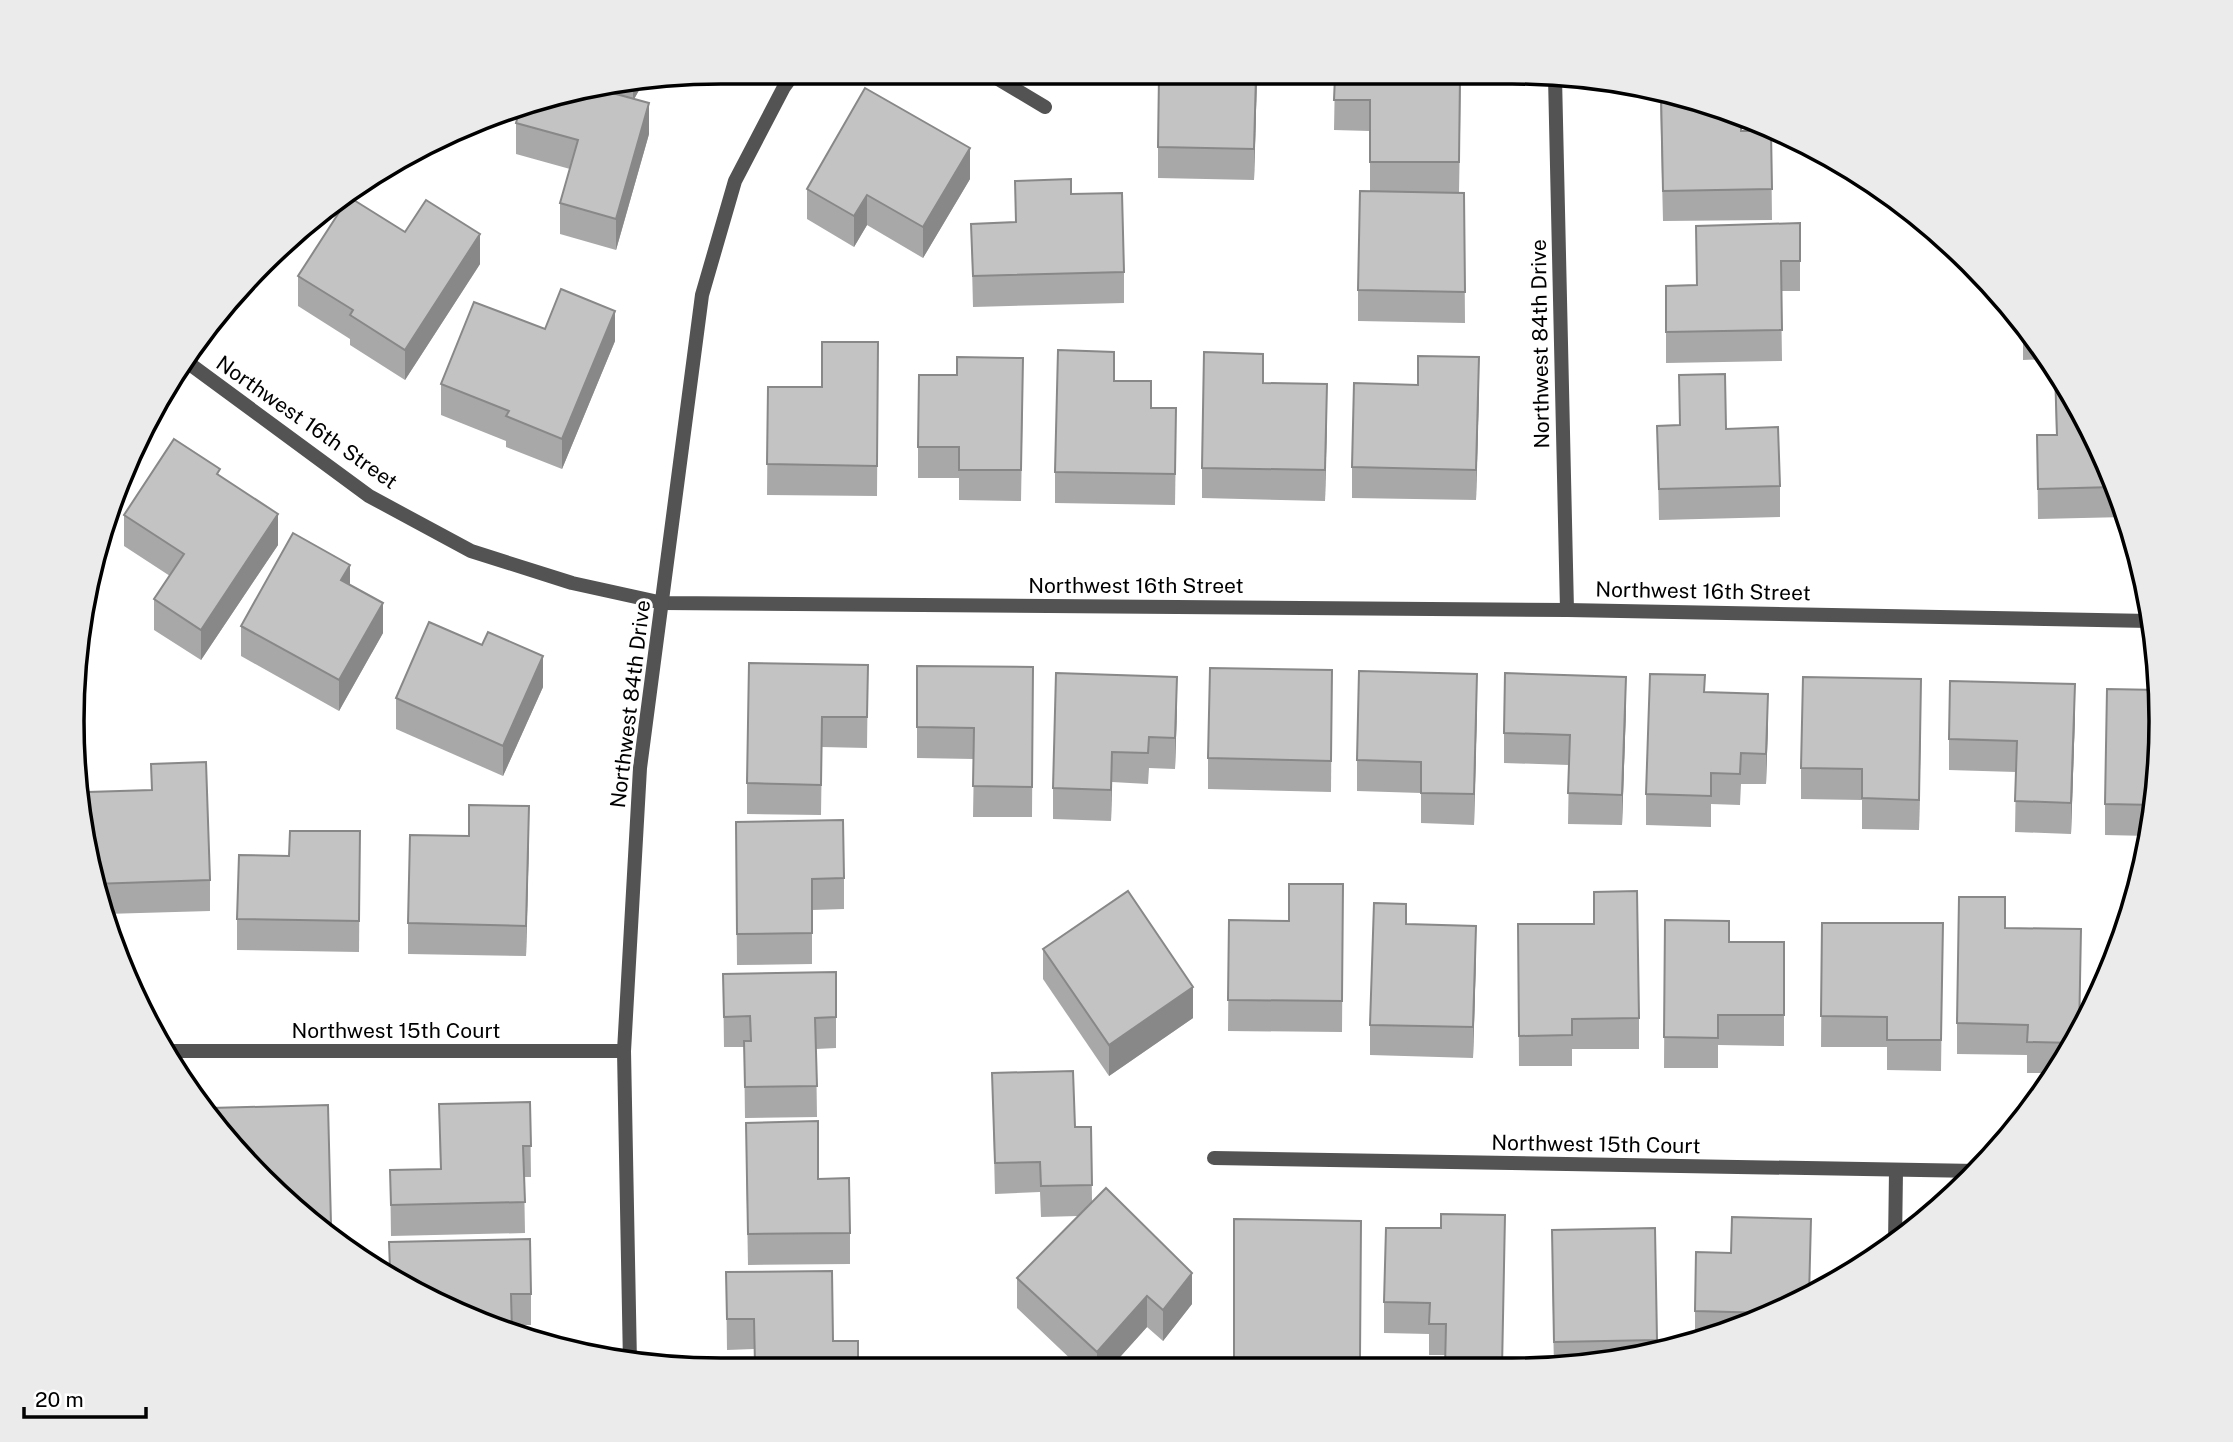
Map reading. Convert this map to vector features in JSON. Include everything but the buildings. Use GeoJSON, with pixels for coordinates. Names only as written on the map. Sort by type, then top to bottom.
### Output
{"type":"FeatureCollection","features":[{"type":"Feature","properties":{"kind":"street","name":"Northwest 84th Drive"},"geometry":{"type":"LineString","coordinates":[[630,1352],[624,1051],[640,768],[702,295],[735,181],[785,84]]}},
{"type":"Feature","properties":{"kind":"street"},"geometry":{"type":"LineString","coordinates":[[1005,84],[1045,107]]}},
{"type":"Feature","properties":{"kind":"street","name":"Northwest 84th Drive"},"geometry":{"type":"LineString","coordinates":[[1555,85],[1567,610]]}},
{"type":"Feature","properties":{"kind":"street","name":"Northwest 16th Street"},"geometry":{"type":"LineString","coordinates":[[192,366],[369,496],[471,551],[572,583],[663,603],[1567,610],[2141,621]]}},
{"type":"Feature","properties":{"kind":"street","name":"Northwest 15th Court"},"geometry":{"type":"LineString","coordinates":[[176,1051],[624,1051]]}},
{"type":"Feature","properties":{"kind":"street","name":"Northwest 15th Court"},"geometry":{"type":"LineString","coordinates":[[1214,1158],[1962,1171]]}},
{"type":"Feature","properties":{"kind":"street"},"geometry":{"type":"LineString","coordinates":[[1895,1230],[1896,1171]]}}]}
